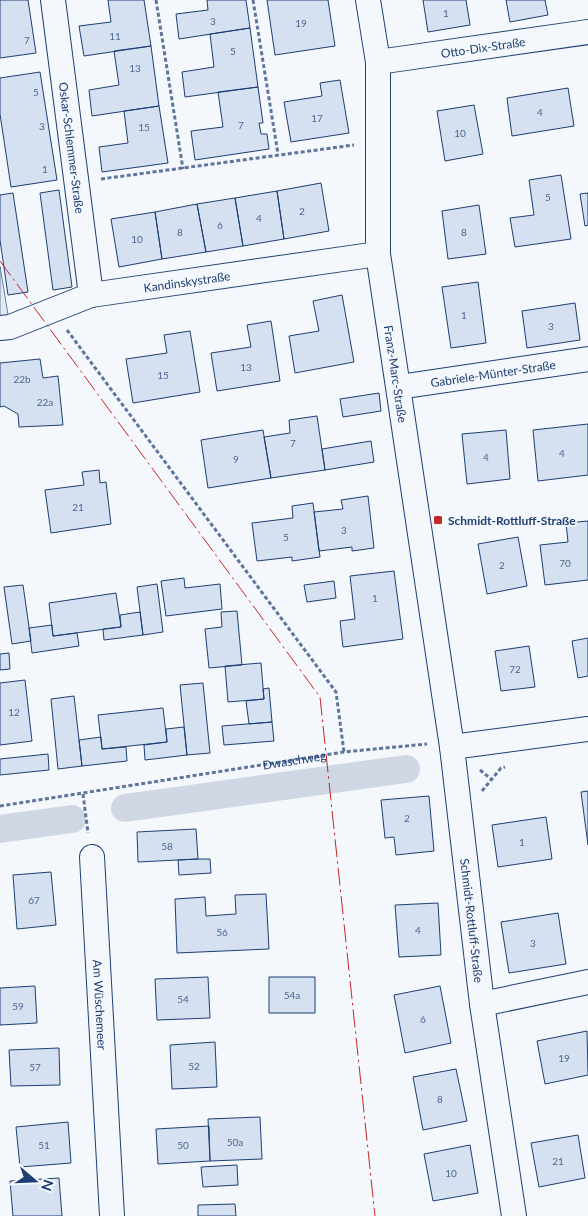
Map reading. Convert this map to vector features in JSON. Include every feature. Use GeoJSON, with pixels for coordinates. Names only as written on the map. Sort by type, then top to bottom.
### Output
{"type":"FeatureCollection","features":[{"type":"Feature","properties":{"kind":"street","name":"Oskar-Schlemmer-Straße"},"geometry":{"type":"LineString","coordinates":[[53,0],[75,183],[91,295]]}},
{"type":"Feature","properties":{"kind":"street","name":"Franz-Marc-Straße"},"geometry":{"type":"LineString","coordinates":[[368,0],[378,62],[380,142],[378,254],[452,747]]}},
{"type":"Feature","properties":{"kind":"street","name":"Otto-Dix-Straße"},"geometry":{"type":"LineString","coordinates":[[378,62],[588,32]]}},
{"type":"Feature","properties":{"kind":"street","name":"Kandinskystraße"},"geometry":{"type":"LineString","coordinates":[[0,328],[10,327],[91,295],[378,254]]}},
{"type":"Feature","properties":{"kind":"street","name":"Gabriele-Münter-Straße"},"geometry":{"type":"LineString","coordinates":[[399,387],[588,359]]}},
{"type":"Feature","properties":{"kind":"street"},"geometry":{"type":"LineString","coordinates":[[452,747],[588,729]]}},
{"type":"Feature","properties":{"kind":"street","name":"Schmidt-Rottluff-Straße"},"geometry":{"type":"LineString","coordinates":[[452,747],[482,1004],[514,1216]]}},
{"type":"Feature","properties":{"kind":"street","name":"Am Wüschemeer"},"geometry":{"type":"LineString","coordinates":[[92,857],[112,1216]]}},
{"type":"Feature","properties":{"kind":"street"},"geometry":{"type":"LineString","coordinates":[[482,1004],[588,982]]}},
{"type":"Feature","properties":{"kind":"path"},"geometry":{"type":"LineString","coordinates":[[156,0],[183,169]]}},
{"type":"Feature","properties":{"kind":"path"},"geometry":{"type":"LineString","coordinates":[[253,0],[278,154]]}},
{"type":"Feature","properties":{"kind":"path"},"geometry":{"type":"LineString","coordinates":[[75,183],[278,154],[380,142]]}},
{"type":"Feature","properties":{"kind":"path"},"geometry":{"type":"LineString","coordinates":[[53,310],[336,692],[344,752]]}},
{"type":"Feature","properties":{"kind":"path","name":"Dwaschweg"},"geometry":{"type":"LineString","coordinates":[[0,806],[344,752],[420,744],[452,747]]}},
{"type":"Feature","properties":{"kind":"path"},"geometry":{"type":"LineString","coordinates":[[83,794],[92,857]]}},
{"type":"Feature","properties":{"kind":"shaded area"},"geometry":{"type":"Polygon","coordinates":[[[0,266],[10,327],[0,328],[0,266]]]}},
{"type":"Feature","properties":{"kind":"building"},"geometry":{"type":"Polygon","coordinates":[[[0,0],[28,0],[36,53],[0,58],[0,0]]]}},
{"type":"Feature","properties":{"kind":"building"},"geometry":{"type":"Polygon","coordinates":[[[108,0],[144,0],[151,46],[84,56],[79,26],[111,22],[108,0]]]}},
{"type":"Feature","properties":{"kind":"building"},"geometry":{"type":"Polygon","coordinates":[[[207,0],[246,0],[250,28],[179,39],[176,14],[208,10],[207,0]]]}},
{"type":"Feature","properties":{"kind":"building"},"geometry":{"type":"Polygon","coordinates":[[[267,0],[328,0],[335,46],[275,55],[267,0]]]}},
{"type":"Feature","properties":{"kind":"building"},"geometry":{"type":"Polygon","coordinates":[[[423,0],[466,0],[470,25],[428,32],[423,0]]]}},
{"type":"Feature","properties":{"kind":"building"},"geometry":{"type":"Polygon","coordinates":[[[506,0],[545,0],[548,15],[510,22],[506,0]]]}},
{"type":"Feature","properties":{"kind":"building"},"geometry":{"type":"Polygon","coordinates":[[[250,28],[258,87],[185,97],[182,72],[214,67],[210,34],[250,28]]]}},
{"type":"Feature","properties":{"kind":"building"},"geometry":{"type":"Polygon","coordinates":[[[151,46],[159,106],[92,116],[89,90],[119,85],[114,51],[151,46]]]}},
{"type":"Feature","properties":{"kind":"building"},"geometry":{"type":"Polygon","coordinates":[[[40,72],[57,180],[11,187],[0,114],[0,78],[40,72]]]}},
{"type":"Feature","properties":{"kind":"building"},"geometry":{"type":"Polygon","coordinates":[[[340,80],[349,133],[291,142],[284,102],[322,96],[320,83],[340,80]]]}},
{"type":"Feature","properties":{"kind":"building"},"geometry":{"type":"Polygon","coordinates":[[[258,87],[263,123],[259,123],[261,134],[267,134],[269,149],[195,160],[191,131],[223,127],[218,92],[258,87]]]}},
{"type":"Feature","properties":{"kind":"building"},"geometry":{"type":"Polygon","coordinates":[[[568,88],[574,126],[512,136],[507,98],[568,88]]]}},
{"type":"Feature","properties":{"kind":"building"},"geometry":{"type":"Polygon","coordinates":[[[474,105],[483,154],[445,161],[437,111],[474,105]]]}},
{"type":"Feature","properties":{"kind":"building"},"geometry":{"type":"Polygon","coordinates":[[[159,106],[168,163],[102,172],[99,147],[128,143],[124,111],[159,106]]]}},
{"type":"Feature","properties":{"kind":"building"},"geometry":{"type":"Polygon","coordinates":[[[561,175],[571,239],[515,247],[510,218],[534,215],[529,180],[561,175]]]}},
{"type":"Feature","properties":{"kind":"building"},"geometry":{"type":"Polygon","coordinates":[[[321,183],[329,231],[284,239],[277,191],[321,183]]]}},
{"type":"Feature","properties":{"kind":"building"},"geometry":{"type":"Polygon","coordinates":[[[59,190],[72,287],[53,290],[40,193],[59,190]]]}},
{"type":"Feature","properties":{"kind":"building"},"geometry":{"type":"Polygon","coordinates":[[[277,191],[284,239],[243,246],[235,198],[277,191]]]}},
{"type":"Feature","properties":{"kind":"building"},"geometry":{"type":"Polygon","coordinates":[[[13,193],[28,292],[8,295],[0,240],[0,195],[13,193]]]}},
{"type":"Feature","properties":{"kind":"building"},"geometry":{"type":"Polygon","coordinates":[[[588,193],[588,225],[585,226],[580,194],[588,193]]]}},
{"type":"Feature","properties":{"kind":"building"},"geometry":{"type":"Polygon","coordinates":[[[235,198],[243,246],[206,252],[197,204],[235,198]]]}},
{"type":"Feature","properties":{"kind":"building"},"geometry":{"type":"Polygon","coordinates":[[[197,204],[206,252],[162,259],[155,212],[197,204]]]}},
{"type":"Feature","properties":{"kind":"building"},"geometry":{"type":"Polygon","coordinates":[[[479,205],[486,254],[448,259],[442,211],[479,205]]]}},
{"type":"Feature","properties":{"kind":"building"},"geometry":{"type":"Polygon","coordinates":[[[155,212],[162,259],[119,267],[111,219],[155,212]]]}},
{"type":"Feature","properties":{"kind":"building"},"geometry":{"type":"Polygon","coordinates":[[[478,282],[486,343],[451,348],[442,287],[478,282]]]}},
{"type":"Feature","properties":{"kind":"building"},"geometry":{"type":"Polygon","coordinates":[[[342,295],[354,362],[295,373],[289,336],[319,331],[313,301],[342,295]]]}},
{"type":"Feature","properties":{"kind":"building"},"geometry":{"type":"Polygon","coordinates":[[[575,303],[580,340],[527,348],[522,311],[575,303]]]}},
{"type":"Feature","properties":{"kind":"building"},"geometry":{"type":"Polygon","coordinates":[[[271,321],[280,381],[217,391],[211,353],[251,347],[247,325],[271,321]]]}},
{"type":"Feature","properties":{"kind":"building"},"geometry":{"type":"Polygon","coordinates":[[[190,331],[200,392],[133,403],[126,359],[167,353],[164,335],[190,331]]]}},
{"type":"Feature","properties":{"kind":"building"},"geometry":{"type":"Polygon","coordinates":[[[40,359],[43,378],[58,376],[63,425],[19,427],[18,414],[4,406],[0,407],[0,363],[40,359]]]}},
{"type":"Feature","properties":{"kind":"building"},"geometry":{"type":"Polygon","coordinates":[[[379,393],[381,411],[343,417],[340,399],[379,393]]]}},
{"type":"Feature","properties":{"kind":"building"},"geometry":{"type":"Polygon","coordinates":[[[317,416],[325,470],[271,478],[264,437],[290,433],[289,420],[317,416]]]}},
{"type":"Feature","properties":{"kind":"building"},"geometry":{"type":"Polygon","coordinates":[[[588,424],[588,475],[538,481],[533,430],[588,424]]]}},
{"type":"Feature","properties":{"kind":"building"},"geometry":{"type":"Polygon","coordinates":[[[263,430],[271,478],[208,488],[201,440],[263,430]]]}},
{"type":"Feature","properties":{"kind":"building"},"geometry":{"type":"Polygon","coordinates":[[[506,430],[510,479],[467,484],[462,434],[506,430]]]}},
{"type":"Feature","properties":{"kind":"building"},"geometry":{"type":"Polygon","coordinates":[[[371,441],[374,462],[325,470],[322,449],[371,441]]]}},
{"type":"Feature","properties":{"kind":"building"},"geometry":{"type":"Polygon","coordinates":[[[99,470],[100,483],[106,482],[111,524],[51,533],[45,490],[84,485],[82,472],[99,470]]]}},
{"type":"Feature","properties":{"kind":"building"},"geometry":{"type":"Polygon","coordinates":[[[368,496],[374,548],[352,551],[352,547],[319,551],[314,512],[343,509],[341,500],[368,496]]]}},
{"type":"Feature","properties":{"kind":"building"},"geometry":{"type":"Polygon","coordinates":[[[313,503],[320,557],[292,561],[292,557],[257,561],[252,523],[293,518],[292,506],[313,503]]]}},
{"type":"Feature","properties":{"kind":"building"},"geometry":{"type":"Polygon","coordinates":[[[588,521],[588,580],[545,585],[540,545],[568,542],[566,523],[588,521]]]}},
{"type":"Feature","properties":{"kind":"building"},"geometry":{"type":"Polygon","coordinates":[[[518,537],[527,586],[487,594],[478,544],[518,537]]]}},
{"type":"Feature","properties":{"kind":"building"},"geometry":{"type":"Polygon","coordinates":[[[394,571],[403,639],[343,647],[340,621],[355,619],[350,576],[394,571]]]}},
{"type":"Feature","properties":{"kind":"building"},"geometry":{"type":"Polygon","coordinates":[[[184,578],[185,588],[220,584],[222,609],[166,616],[161,581],[184,578]]]}},
{"type":"Feature","properties":{"kind":"building"},"geometry":{"type":"Polygon","coordinates":[[[334,581],[336,598],[307,602],[304,585],[334,581]]]}},
{"type":"Feature","properties":{"kind":"building"},"geometry":{"type":"Polygon","coordinates":[[[157,584],[163,632],[143,635],[137,587],[157,584]]]}},
{"type":"Feature","properties":{"kind":"building"},"geometry":{"type":"Polygon","coordinates":[[[23,585],[31,641],[12,644],[4,587],[23,585]]]}},
{"type":"Feature","properties":{"kind":"building"},"geometry":{"type":"Polygon","coordinates":[[[116,593],[121,627],[53,636],[49,603],[116,593]]]}},
{"type":"Feature","properties":{"kind":"building"},"geometry":{"type":"Polygon","coordinates":[[[237,611],[242,665],[209,668],[205,629],[222,627],[221,612],[237,611]]]}},
{"type":"Feature","properties":{"kind":"building"},"geometry":{"type":"Polygon","coordinates":[[[140,612],[143,635],[104,640],[103,629],[121,627],[120,615],[140,612]]]}},
{"type":"Feature","properties":{"kind":"building"},"geometry":{"type":"Polygon","coordinates":[[[52,625],[53,636],[77,633],[79,646],[32,653],[29,628],[52,625]]]}},
{"type":"Feature","properties":{"kind":"building"},"geometry":{"type":"Polygon","coordinates":[[[588,638],[588,676],[578,678],[572,641],[588,638]]]}},
{"type":"Feature","properties":{"kind":"building"},"geometry":{"type":"Polygon","coordinates":[[[529,646],[535,687],[501,691],[495,651],[529,646]]]}},
{"type":"Feature","properties":{"kind":"building"},"geometry":{"type":"Polygon","coordinates":[[[9,653],[10,669],[0,670],[0,654],[9,653]]]}},
{"type":"Feature","properties":{"kind":"building"},"geometry":{"type":"Polygon","coordinates":[[[261,663],[264,699],[228,702],[225,666],[261,663]]]}},
{"type":"Feature","properties":{"kind":"building"},"geometry":{"type":"Polygon","coordinates":[[[25,680],[32,741],[0,745],[0,683],[25,680]]]}},
{"type":"Feature","properties":{"kind":"building"},"geometry":{"type":"Polygon","coordinates":[[[203,683],[210,753],[187,755],[180,685],[203,683]]]}},
{"type":"Feature","properties":{"kind":"building"},"geometry":{"type":"Polygon","coordinates":[[[269,688],[272,722],[249,724],[246,701],[264,699],[263,689],[269,688]]]}},
{"type":"Feature","properties":{"kind":"building"},"geometry":{"type":"Polygon","coordinates":[[[74,696],[82,766],[58,769],[51,699],[74,696]]]}},
{"type":"Feature","properties":{"kind":"building"},"geometry":{"type":"Polygon","coordinates":[[[163,708],[167,742],[102,749],[98,715],[163,708]]]}},
{"type":"Feature","properties":{"kind":"building"},"geometry":{"type":"Polygon","coordinates":[[[272,722],[274,741],[224,745],[222,726],[272,722]]]}},
{"type":"Feature","properties":{"kind":"building"},"geometry":{"type":"Polygon","coordinates":[[[184,727],[187,755],[145,760],[144,745],[167,742],[166,729],[184,727]]]}},
{"type":"Feature","properties":{"kind":"building"},"geometry":{"type":"Polygon","coordinates":[[[101,737],[102,749],[126,747],[127,761],[82,766],[79,740],[101,737]]]}},
{"type":"Feature","properties":{"kind":"building"},"geometry":{"type":"Polygon","coordinates":[[[48,754],[49,770],[0,775],[0,759],[48,754]]]}},
{"type":"Feature","properties":{"kind":"building"},"geometry":{"type":"Polygon","coordinates":[[[588,791],[588,845],[581,792],[588,791]]]}},
{"type":"Feature","properties":{"kind":"building"},"geometry":{"type":"Polygon","coordinates":[[[429,796],[434,851],[396,855],[394,837],[385,838],[381,800],[429,796]]]}},
{"type":"Feature","properties":{"kind":"building"},"geometry":{"type":"Polygon","coordinates":[[[546,817],[552,859],[498,867],[492,825],[546,817]]]}},
{"type":"Feature","properties":{"kind":"building"},"geometry":{"type":"Polygon","coordinates":[[[196,829],[198,859],[138,862],[137,832],[196,829]]]}},
{"type":"Feature","properties":{"kind":"building"},"geometry":{"type":"Polygon","coordinates":[[[210,859],[211,873],[179,875],[178,860],[210,859]]]}},
{"type":"Feature","properties":{"kind":"building"},"geometry":{"type":"Polygon","coordinates":[[[51,872],[56,925],[17,929],[13,875],[51,872]]]}},
{"type":"Feature","properties":{"kind":"building"},"geometry":{"type":"Polygon","coordinates":[[[266,894],[269,949],[177,953],[175,899],[205,897],[206,916],[236,914],[235,895],[266,894]]]}},
{"type":"Feature","properties":{"kind":"building"},"geometry":{"type":"Polygon","coordinates":[[[438,903],[441,955],[399,957],[395,905],[438,903]]]}},
{"type":"Feature","properties":{"kind":"building"},"geometry":{"type":"Polygon","coordinates":[[[558,913],[566,964],[509,973],[501,922],[558,913]]]}},
{"type":"Feature","properties":{"kind":"building"},"geometry":{"type":"Polygon","coordinates":[[[208,977],[210,1018],[157,1020],[155,979],[208,977]]]}},
{"type":"Feature","properties":{"kind":"building"},"geometry":{"type":"Polygon","coordinates":[[[269,977],[315,977],[315,1013],[269,1013],[269,977]]]}},
{"type":"Feature","properties":{"kind":"building"},"geometry":{"type":"Polygon","coordinates":[[[35,986],[37,1023],[0,1025],[0,988],[35,986]]]}},
{"type":"Feature","properties":{"kind":"building"},"geometry":{"type":"Polygon","coordinates":[[[440,986],[451,1043],[405,1053],[394,995],[440,986]]]}},
{"type":"Feature","properties":{"kind":"building"},"geometry":{"type":"Polygon","coordinates":[[[587,1031],[588,1075],[545,1084],[537,1041],[587,1031]]]}},
{"type":"Feature","properties":{"kind":"building"},"geometry":{"type":"Polygon","coordinates":[[[215,1042],[217,1087],[172,1089],[170,1045],[215,1042]]]}},
{"type":"Feature","properties":{"kind":"building"},"geometry":{"type":"Polygon","coordinates":[[[59,1048],[60,1085],[11,1086],[9,1050],[59,1048]]]}},
{"type":"Feature","properties":{"kind":"building"},"geometry":{"type":"Polygon","coordinates":[[[456,1069],[467,1121],[423,1130],[413,1077],[456,1069]]]}},
{"type":"Feature","properties":{"kind":"building"},"geometry":{"type":"Polygon","coordinates":[[[260,1117],[262,1159],[210,1161],[208,1119],[260,1117]]]}},
{"type":"Feature","properties":{"kind":"building"},"geometry":{"type":"Polygon","coordinates":[[[68,1122],[71,1163],[20,1167],[16,1127],[68,1122]]]}},
{"type":"Feature","properties":{"kind":"building"},"geometry":{"type":"Polygon","coordinates":[[[209,1126],[210,1161],[158,1164],[156,1129],[209,1126]]]}},
{"type":"Feature","properties":{"kind":"building"},"geometry":{"type":"Polygon","coordinates":[[[578,1135],[585,1178],[539,1187],[531,1143],[578,1135]]]}},
{"type":"Feature","properties":{"kind":"building"},"geometry":{"type":"Polygon","coordinates":[[[470,1145],[478,1193],[433,1201],[424,1154],[470,1145]]]}},
{"type":"Feature","properties":{"kind":"building"},"geometry":{"type":"Polygon","coordinates":[[[237,1165],[238,1185],[203,1187],[201,1167],[237,1165]]]}},
{"type":"Feature","properties":{"kind":"building"},"geometry":{"type":"Polygon","coordinates":[[[59,1178],[62,1216],[13,1216],[10,1181],[59,1178]]]}},
{"type":"Feature","properties":{"kind":"building"},"geometry":{"type":"Polygon","coordinates":[[[235,1204],[236,1216],[198,1216],[198,1205],[235,1204]]]}},
{"type":"Feature","properties":{"kind":"waterway"},"geometry":{"type":"LineString","coordinates":[[125,808],[406,769]]}},
{"type":"Feature","properties":{"kind":"waterway"},"geometry":{"type":"LineString","coordinates":[[0,829],[72,819]]}},
{"type":"Feature","properties":{"kind":"power"},"geometry":{"type":"LineString","coordinates":[[0,261],[320,697],[375,1216]]}},
{"type":"Feature","properties":{"kind":"place","name":"Schmidt-Rottluff-Straße"},"geometry":{"type":"Point","coordinates":[438,520]}}]}
